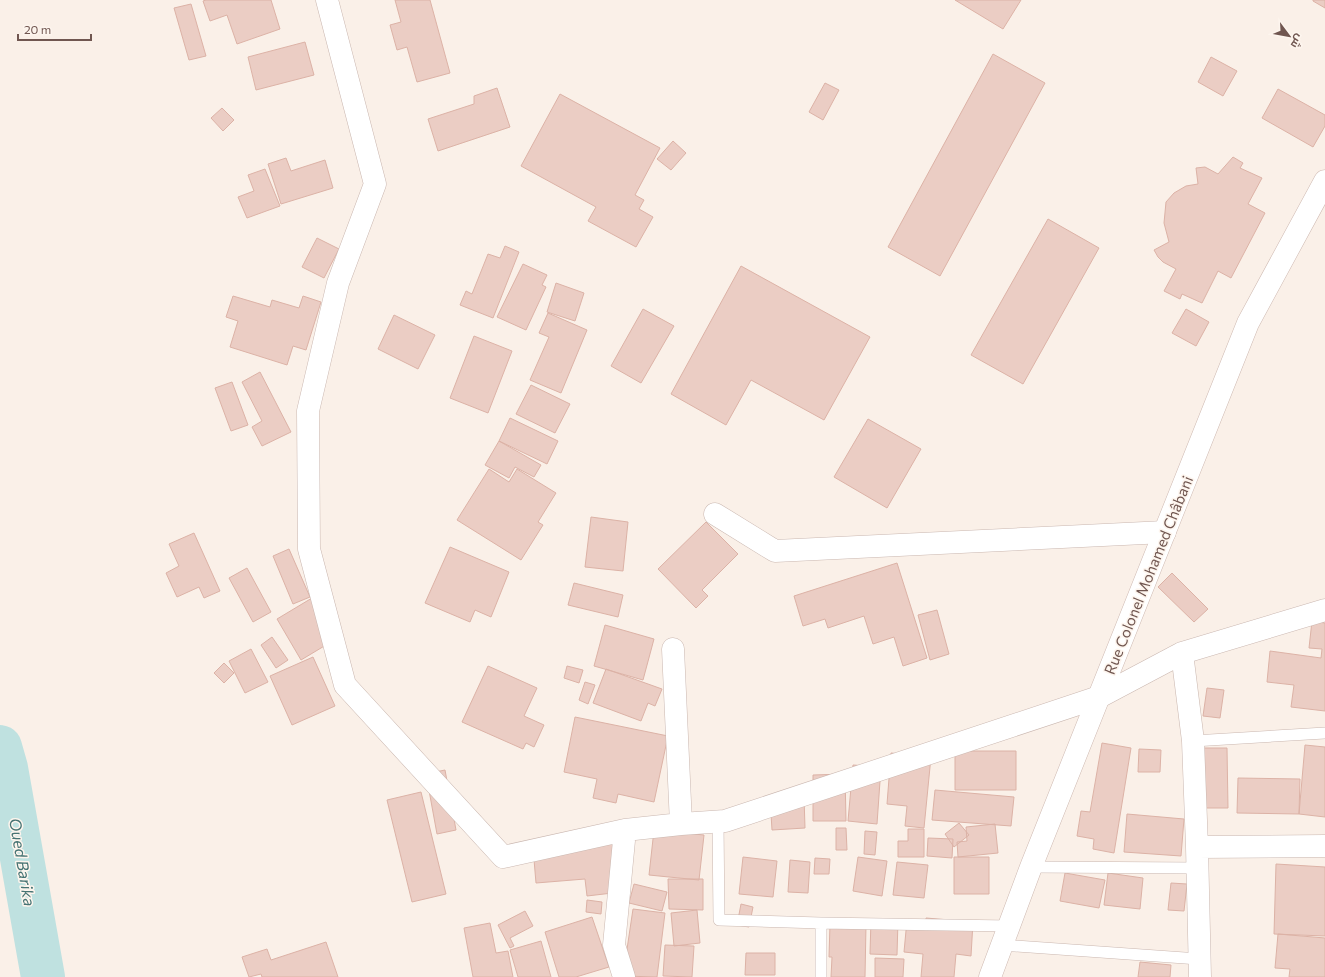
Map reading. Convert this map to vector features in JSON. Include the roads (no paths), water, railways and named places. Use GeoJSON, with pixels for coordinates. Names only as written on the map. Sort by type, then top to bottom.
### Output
{"type":"FeatureCollection","features":[{"type":"Feature","properties":{"kind":"street"},"geometry":{"type":"LineString","coordinates":[[327,0],[375,184],[338,283],[308,411],[309,549],[345,685],[503,856],[625,830],[725,821],[1099,697],[1182,653],[1325,610]]}},
{"type":"Feature","properties":{"kind":"street","name":"Rue Colonel Mohamed Châbani"},"geometry":{"type":"LineString","coordinates":[[990,977],[1031,868],[1248,323],[1325,181]]}},
{"type":"Feature","properties":{"kind":"street"},"geometry":{"type":"LineString","coordinates":[[715,514],[774,551],[1165,532]]}},
{"type":"Feature","properties":{"kind":"street"},"geometry":{"type":"LineString","coordinates":[[673,649],[681,824]]}},
{"type":"Feature","properties":{"kind":"street"},"geometry":{"type":"LineString","coordinates":[[1182,653],[1193,741],[1198,868],[1199,968]]}},
{"type":"Feature","properties":{"kind":"street"},"geometry":{"type":"LineString","coordinates":[[624,977],[614,945],[625,830]]}},
{"type":"Feature","properties":{"kind":"street"},"geometry":{"type":"LineString","coordinates":[[1197,847],[1325,846]]}},
{"type":"Feature","properties":{"kind":"lane"},"geometry":{"type":"LineString","coordinates":[[1193,741],[1325,733]]}},
{"type":"Feature","properties":{"kind":"lane"},"geometry":{"type":"LineString","coordinates":[[718,822],[719,920],[821,923],[1005,935],[1199,968]]}},
{"type":"Feature","properties":{"kind":"lane"},"geometry":{"type":"LineString","coordinates":[[1031,868],[1198,868]]}},
{"type":"Feature","properties":{"kind":"lane"},"geometry":{"type":"LineString","coordinates":[[821,923],[821,977]]}},
{"type":"Feature","properties":{"kind":"waterway","name":"Oued Barika"},"geometry":{"type":"LineString","coordinates":[[0,747],[6,768],[43,977]]}}]}
